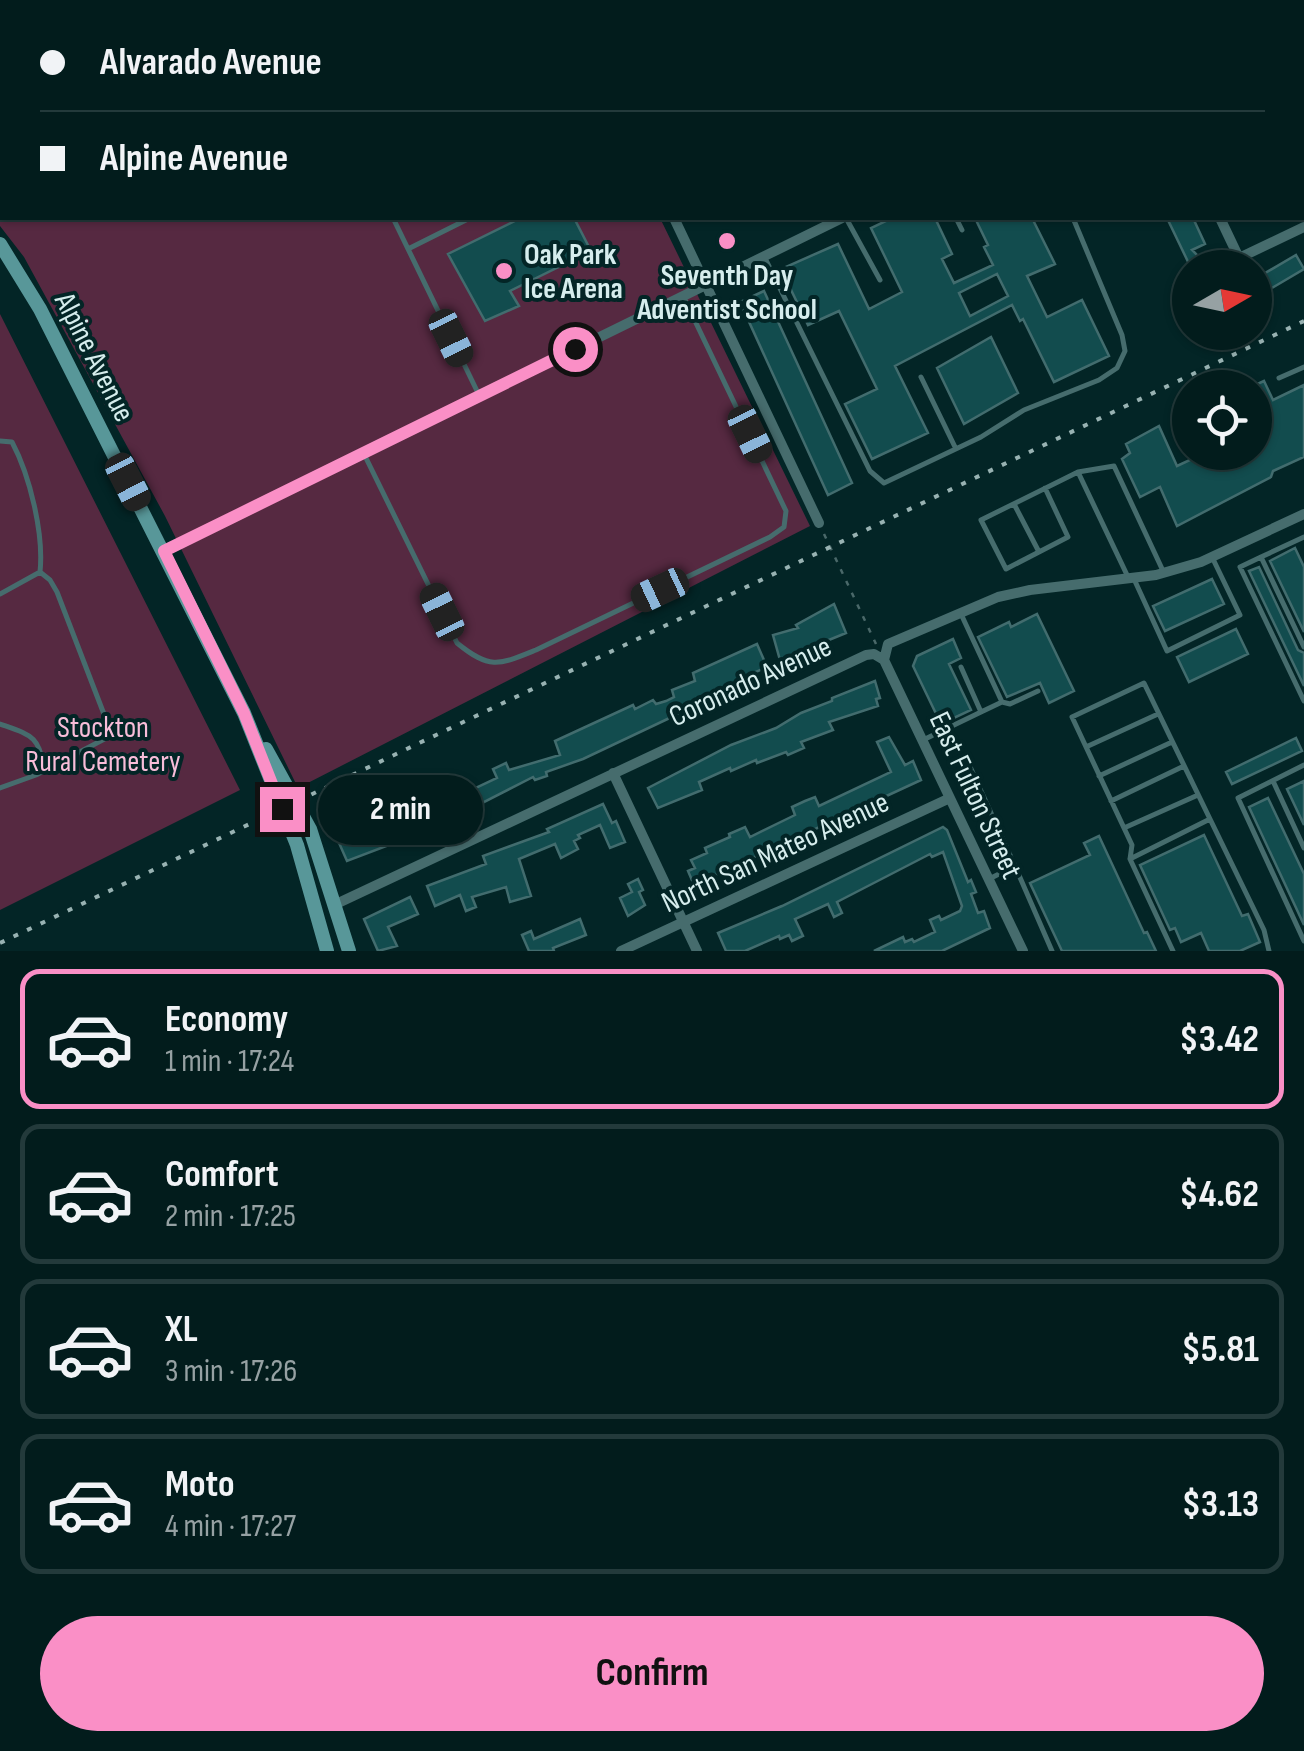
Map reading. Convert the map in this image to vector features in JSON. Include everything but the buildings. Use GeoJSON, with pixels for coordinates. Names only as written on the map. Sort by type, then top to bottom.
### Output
{"type":"FeatureCollection","features":[{"type":"Feature","properties":{"kind":"street"},"geometry":{"type":"LineString","coordinates":[[675,220],[819,524]]}},
{"type":"Feature","properties":{"kind":"street"},"geometry":{"type":"LineString","coordinates":[[164,551],[840,220]]}},
{"type":"Feature","properties":{"kind":"street"},"geometry":{"type":"LineString","coordinates":[[1221,220],[1239,258],[1304,227]]}},
{"type":"Feature","properties":{"kind":"street","name":"Alpine Avenue"},"geometry":{"type":"LineString","coordinates":[[0,244],[40,308],[244,713],[297,845],[328,951]]}},
{"type":"Feature","properties":{"kind":"street"},"geometry":{"type":"LineString","coordinates":[[884,660],[888,644],[960,611],[1030,590],[1164,573],[1212,557],[1304,514]]}},
{"type":"Feature","properties":{"kind":"street","name":"Coronado Avenue"},"geometry":{"type":"LineString","coordinates":[[334,905],[866,655],[874,654],[884,660]]}},
{"type":"Feature","properties":{"kind":"street","name":"East Fulton Street"},"geometry":{"type":"LineString","coordinates":[[884,660],[1022,948]]}},
{"type":"Feature","properties":{"kind":"street","name":"Alpine Avenue"},"geometry":{"type":"LineString","coordinates":[[244,713],[298,801],[318,849],[349,951]]}},
{"type":"Feature","properties":{"kind":"street"},"geometry":{"type":"LineString","coordinates":[[613,773],[697,951]]}},
{"type":"Feature","properties":{"kind":"street","name":"North San Mateo Avenue"},"geometry":{"type":"LineString","coordinates":[[621,951],[950,798]]}},
{"type":"Feature","properties":{"kind":"street"},"geometry":{"type":"LineString","coordinates":[[1008,951],[1022,948]]}},
{"type":"Feature","properties":{"kind":"lane"},"geometry":{"type":"LineString","coordinates":[[394,220],[480,396]]}},
{"type":"Feature","properties":{"kind":"lane"},"geometry":{"type":"LineString","coordinates":[[408,249],[466,220]]}},
{"type":"Feature","properties":{"kind":"lane"},"geometry":{"type":"LineString","coordinates":[[845,220],[880,280]]}},
{"type":"Feature","properties":{"kind":"lane"},"geometry":{"type":"LineString","coordinates":[[957,220],[962,230]]}},
{"type":"Feature","properties":{"kind":"lane"},"geometry":{"type":"LineString","coordinates":[[764,256],[870,471],[884,483],[981,436],[1024,410],[1099,380],[1117,368],[1125,351],[1122,335],[1075,220]]}},
{"type":"Feature","properties":{"kind":"lane"},"geometry":{"type":"LineString","coordinates":[[364,453],[458,644],[486,662],[499,665],[770,537],[784,527],[786,511],[682,295]]}},
{"type":"Feature","properties":{"kind":"lane"},"geometry":{"type":"LineString","coordinates":[[1279,378],[1304,368]]}},
{"type":"Feature","properties":{"kind":"lane"},"geometry":{"type":"LineString","coordinates":[[922,378],[955,446]]}},
{"type":"Feature","properties":{"kind":"lane"},"geometry":{"type":"LineString","coordinates":[[0,441],[12,442],[18,453],[43,548],[40,572]]}},
{"type":"Feature","properties":{"kind":"lane"},"geometry":{"type":"LineString","coordinates":[[1045,488],[1068,538],[1006,568],[981,520],[1014,504],[1045,488],[1078,472],[1114,466],[1164,573]]}},
{"type":"Feature","properties":{"kind":"lane"},"geometry":{"type":"LineString","coordinates":[[1078,472],[1167,651],[1240,615],[1212,557]]}},
{"type":"Feature","properties":{"kind":"lane"},"geometry":{"type":"LineString","coordinates":[[1014,504],[1039,552]]}},
{"type":"Feature","properties":{"kind":"lane"},"geometry":{"type":"LineString","coordinates":[[1304,547],[1302,538],[1240,567],[1304,701]]}},
{"type":"Feature","properties":{"kind":"lane"},"geometry":{"type":"LineString","coordinates":[[1261,557],[1304,647]]}},
{"type":"Feature","properties":{"kind":"lane"},"geometry":{"type":"LineString","coordinates":[[0,594],[40,572]]}},
{"type":"Feature","properties":{"kind":"lane"},"geometry":{"type":"LineString","coordinates":[[0,788],[112,736],[57,592],[40,572]]}},
{"type":"Feature","properties":{"kind":"lane"},"geometry":{"type":"LineString","coordinates":[[960,611],[1002,702]]}},
{"type":"Feature","properties":{"kind":"lane"},"geometry":{"type":"LineString","coordinates":[[961,667],[982,712]]}},
{"type":"Feature","properties":{"kind":"lane"},"geometry":{"type":"LineString","coordinates":[[1173,951],[1130,859],[1132,845],[1072,717],[1144,684],[1264,930],[1269,951]]}},
{"type":"Feature","properties":{"kind":"lane"},"geometry":{"type":"LineString","coordinates":[[923,740],[1002,702],[1010,704],[1038,691]]}},
{"type":"Feature","properties":{"kind":"lane"},"geometry":{"type":"LineString","coordinates":[[1086,748],[1158,714]]}},
{"type":"Feature","properties":{"kind":"lane"},"geometry":{"type":"LineString","coordinates":[[0,724],[34,738],[42,748],[44,770]]}},
{"type":"Feature","properties":{"kind":"lane"},"geometry":{"type":"LineString","coordinates":[[1099,776],[1172,742]]}},
{"type":"Feature","properties":{"kind":"lane"},"geometry":{"type":"LineString","coordinates":[[967,760],[1052,951]]}},
{"type":"Feature","properties":{"kind":"lane"},"geometry":{"type":"LineString","coordinates":[[1112,802],[1184,766]]}},
{"type":"Feature","properties":{"kind":"lane"},"geometry":{"type":"LineString","coordinates":[[1304,766],[1238,798],[1304,941]]}},
{"type":"Feature","properties":{"kind":"lane"},"geometry":{"type":"LineString","coordinates":[[1273,781],[1304,848]]}},
{"type":"Feature","properties":{"kind":"lane"},"geometry":{"type":"LineString","coordinates":[[1124,828],[1198,795]]}},
{"type":"Feature","properties":{"kind":"lane"},"geometry":{"type":"LineString","coordinates":[[1130,859],[1210,820]]}},
{"type":"Feature","properties":{"kind":"lane"},"geometry":{"type":"LineString","coordinates":[[989,879],[1015,866]]}},
{"type":"Feature","properties":{"kind":"path"},"geometry":{"type":"LineString","coordinates":[[819,524],[884,660]]}},
{"type":"Feature","properties":{"kind":"green space"},"geometry":{"type":"Polygon","coordinates":[[[0,220],[661,220],[810,526],[298,788],[165,516],[24,257],[0,226],[0,220]]]}},
{"type":"Feature","properties":{"kind":"green space","name":"Stockton Rural Cemetery"},"geometry":{"type":"Polygon","coordinates":[[[0,314],[240,790],[0,910],[0,314]]]}},
{"type":"Feature","properties":{"kind":"railway"},"geometry":{"type":"LineString","coordinates":[[0,943],[1304,321]]}},
{"type":"Feature","properties":{"kind":"place","name":"Seventh Day Adventist School"},"geometry":{"type":"Point","coordinates":[727,241]}},
{"type":"Feature","properties":{"kind":"place","name":"Oak Park Ice Arena"},"geometry":{"type":"Point","coordinates":[504,271]}},
{"type":"Feature","properties":{"kind":"route"},"geometry":{"type":"LineString","coordinates":[[282,809],[244,713],[164,551],[575,349]]}}]}
